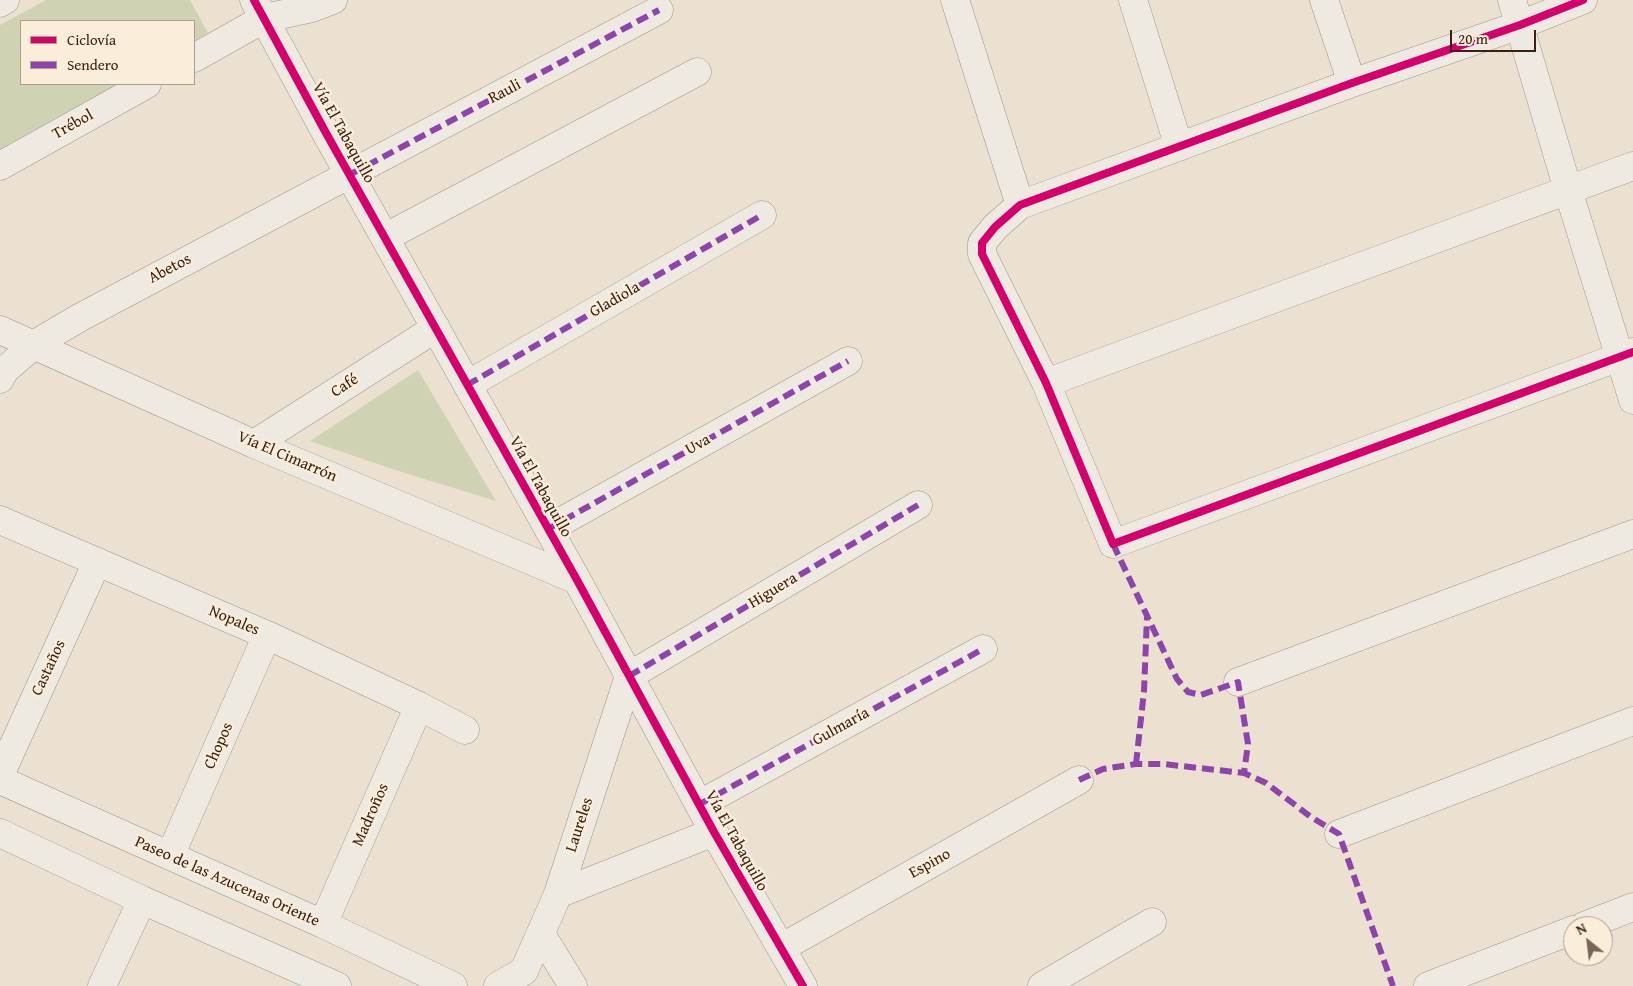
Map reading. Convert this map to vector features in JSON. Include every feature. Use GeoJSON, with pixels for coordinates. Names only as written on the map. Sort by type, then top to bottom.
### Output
{"type":"FeatureCollection","features":[{"type":"Feature","properties":{"kind":"street"},"geometry":{"type":"LineString","coordinates":[[0,3],[5,0]]}},
{"type":"Feature","properties":{"kind":"street"},"geometry":{"type":"LineString","coordinates":[[195,57],[260,9],[312,8],[333,0]]}},
{"type":"Feature","properties":{"kind":"street"},"geometry":{"type":"LineString","coordinates":[[955,0],[1020,205]]}},
{"type":"Feature","properties":{"kind":"street"},"geometry":{"type":"LineString","coordinates":[[1133,0],[1180,147]]}},
{"type":"Feature","properties":{"kind":"street"},"geometry":{"type":"LineString","coordinates":[[1324,0],[1352,83]]}},
{"type":"Feature","properties":{"kind":"street"},"geometry":{"type":"LineString","coordinates":[[1583,0],[1516,12],[1352,83],[1020,205],[995,227],[982,243],[982,254],[1046,383],[1113,544],[1626,355]]}},
{"type":"Feature","properties":{"kind":"street","name":"Vía El Tabaquillo"},"geometry":{"type":"LineString","coordinates":[[260,9],[326,132],[577,580],[714,832],[803,986]]}},
{"type":"Feature","properties":{"kind":"street","name":"Rauli"},"geometry":{"type":"LineString","coordinates":[[351,174],[659,10]]}},
{"type":"Feature","properties":{"kind":"street"},"geometry":{"type":"LineString","coordinates":[[1516,12],[1568,190],[1626,355],[1633,400]]}},
{"type":"Feature","properties":{"kind":"street"},"geometry":{"type":"LineString","coordinates":[[386,237],[697,72]]}},
{"type":"Feature","properties":{"kind":"street","name":"Trébol"},"geometry":{"type":"LineString","coordinates":[[0,166],[145,85]]}},
{"type":"Feature","properties":{"kind":"street"},"geometry":{"type":"LineString","coordinates":[[1046,383],[1633,166]]}},
{"type":"Feature","properties":{"kind":"street","name":"Abetos"},"geometry":{"type":"LineString","coordinates":[[0,379],[5,370],[35,344],[79,318],[351,174]]}},
{"type":"Feature","properties":{"kind":"street","name":"Gladiola"},"geometry":{"type":"LineString","coordinates":[[467,385],[762,215]]}},
{"type":"Feature","properties":{"kind":"street","name":"Café"},"geometry":{"type":"LineString","coordinates":[[254,444],[436,328]]}},
{"type":"Feature","properties":{"kind":"street","name":"Vía El Cimarrón"},"geometry":{"type":"LineString","coordinates":[[0,330],[35,344],[254,444],[577,580]]}},
{"type":"Feature","properties":{"kind":"street","name":"Uva"},"geometry":{"type":"LineString","coordinates":[[548,528],[848,361]]}},
{"type":"Feature","properties":{"kind":"street","name":"Higuera"},"geometry":{"type":"LineString","coordinates":[[629,676],[918,505]]}},
{"type":"Feature","properties":{"kind":"street","name":"Nopales"},"geometry":{"type":"LineString","coordinates":[[0,520],[267,635],[419,706],[465,730]]}},
{"type":"Feature","properties":{"kind":"street"},"geometry":{"type":"LineString","coordinates":[[1238,682],[1633,534]]}},
{"type":"Feature","properties":{"kind":"street","name":"Castaños"},"geometry":{"type":"LineString","coordinates":[[0,774],[97,562]]}},
{"type":"Feature","properties":{"kind":"street","name":"Chopos"},"geometry":{"type":"LineString","coordinates":[[170,856],[267,635]]}},
{"type":"Feature","properties":{"kind":"street","name":"Gulmaría"},"geometry":{"type":"LineString","coordinates":[[700,804],[983,650]]}},
{"type":"Feature","properties":{"kind":"street","name":"Laureles"},"geometry":{"type":"LineString","coordinates":[[498,986],[530,978],[540,934],[558,894],[629,676]]}},
{"type":"Feature","properties":{"kind":"street","name":"Madroños"},"geometry":{"type":"LineString","coordinates":[[322,924],[419,706]]}},
{"type":"Feature","properties":{"kind":"street"},"geometry":{"type":"LineString","coordinates":[[1338,834],[1633,720]]}},
{"type":"Feature","properties":{"kind":"street","name":"Paseo de las Azucenas Oriente"},"geometry":{"type":"LineString","coordinates":[[0,780],[322,924],[454,986]]}},
{"type":"Feature","properties":{"kind":"street","name":"Espino"},"geometry":{"type":"LineString","coordinates":[[781,948],[1079,780]]}},
{"type":"Feature","properties":{"kind":"street"},"geometry":{"type":"LineString","coordinates":[[558,894],[714,832]]}},
{"type":"Feature","properties":{"kind":"street"},"geometry":{"type":"LineString","coordinates":[[0,833],[142,900],[293,977],[337,986]]}},
{"type":"Feature","properties":{"kind":"street"},"geometry":{"type":"LineString","coordinates":[[102,986],[142,900]]}},
{"type":"Feature","properties":{"kind":"street"},"geometry":{"type":"LineString","coordinates":[[1610,916],[1633,907]]}},
{"type":"Feature","properties":{"kind":"street"},"geometry":{"type":"LineString","coordinates":[[1042,986],[1152,922]]}},
{"type":"Feature","properties":{"kind":"street"},"geometry":{"type":"LineString","coordinates":[[540,934],[573,986]]}},
{"type":"Feature","properties":{"kind":"street"},"geometry":{"type":"LineString","coordinates":[[1428,986],[1563,934]]}},
{"type":"Feature","properties":{"kind":"green space"},"geometry":{"type":"Polygon","coordinates":[[[46,0],[190,0],[208,33],[195,40],[195,20],[20,20],[20,85],[118,85],[0,151],[0,25],[46,0]]]}},
{"type":"Feature","properties":{"kind":"green space"},"geometry":{"type":"Polygon","coordinates":[[[418,370],[496,501],[395,470],[310,441],[418,370]]]}},
{"type":"Feature","properties":{"kind":"marked path"},"geometry":{"type":"LineString","coordinates":[[351,174],[659,10]]}},
{"type":"Feature","properties":{"kind":"marked path"},"geometry":{"type":"LineString","coordinates":[[467,385],[762,215]]}},
{"type":"Feature","properties":{"kind":"marked path"},"geometry":{"type":"LineString","coordinates":[[548,529],[848,361]]}},
{"type":"Feature","properties":{"kind":"marked path"},"geometry":{"type":"LineString","coordinates":[[629,676],[918,505]]}},
{"type":"Feature","properties":{"kind":"marked path"},"geometry":{"type":"LineString","coordinates":[[1113,544],[1177,679],[1188,692],[1201,695],[1238,682],[1248,744],[1244,773],[1266,783],[1311,817],[1339,834],[1393,986]]}},
{"type":"Feature","properties":{"kind":"marked path"},"geometry":{"type":"LineString","coordinates":[[1136,764],[1144,691],[1147,617]]}},
{"type":"Feature","properties":{"kind":"marked path"},"geometry":{"type":"LineString","coordinates":[[700,804],[983,649]]}},
{"type":"Feature","properties":{"kind":"marked path"},"geometry":{"type":"LineString","coordinates":[[1079,780],[1103,769],[1136,764],[1163,764],[1244,773]]}},
{"type":"Feature","properties":{"kind":"cycle path"},"geometry":{"type":"LineString","coordinates":[[254,0],[326,133],[577,580],[714,832],[803,986]]}},
{"type":"Feature","properties":{"kind":"cycle path"},"geometry":{"type":"LineString","coordinates":[[1583,0],[1520,25],[1352,83],[1020,205],[995,227],[982,243],[982,254],[1046,383],[1113,544],[1633,352]]}}]}
